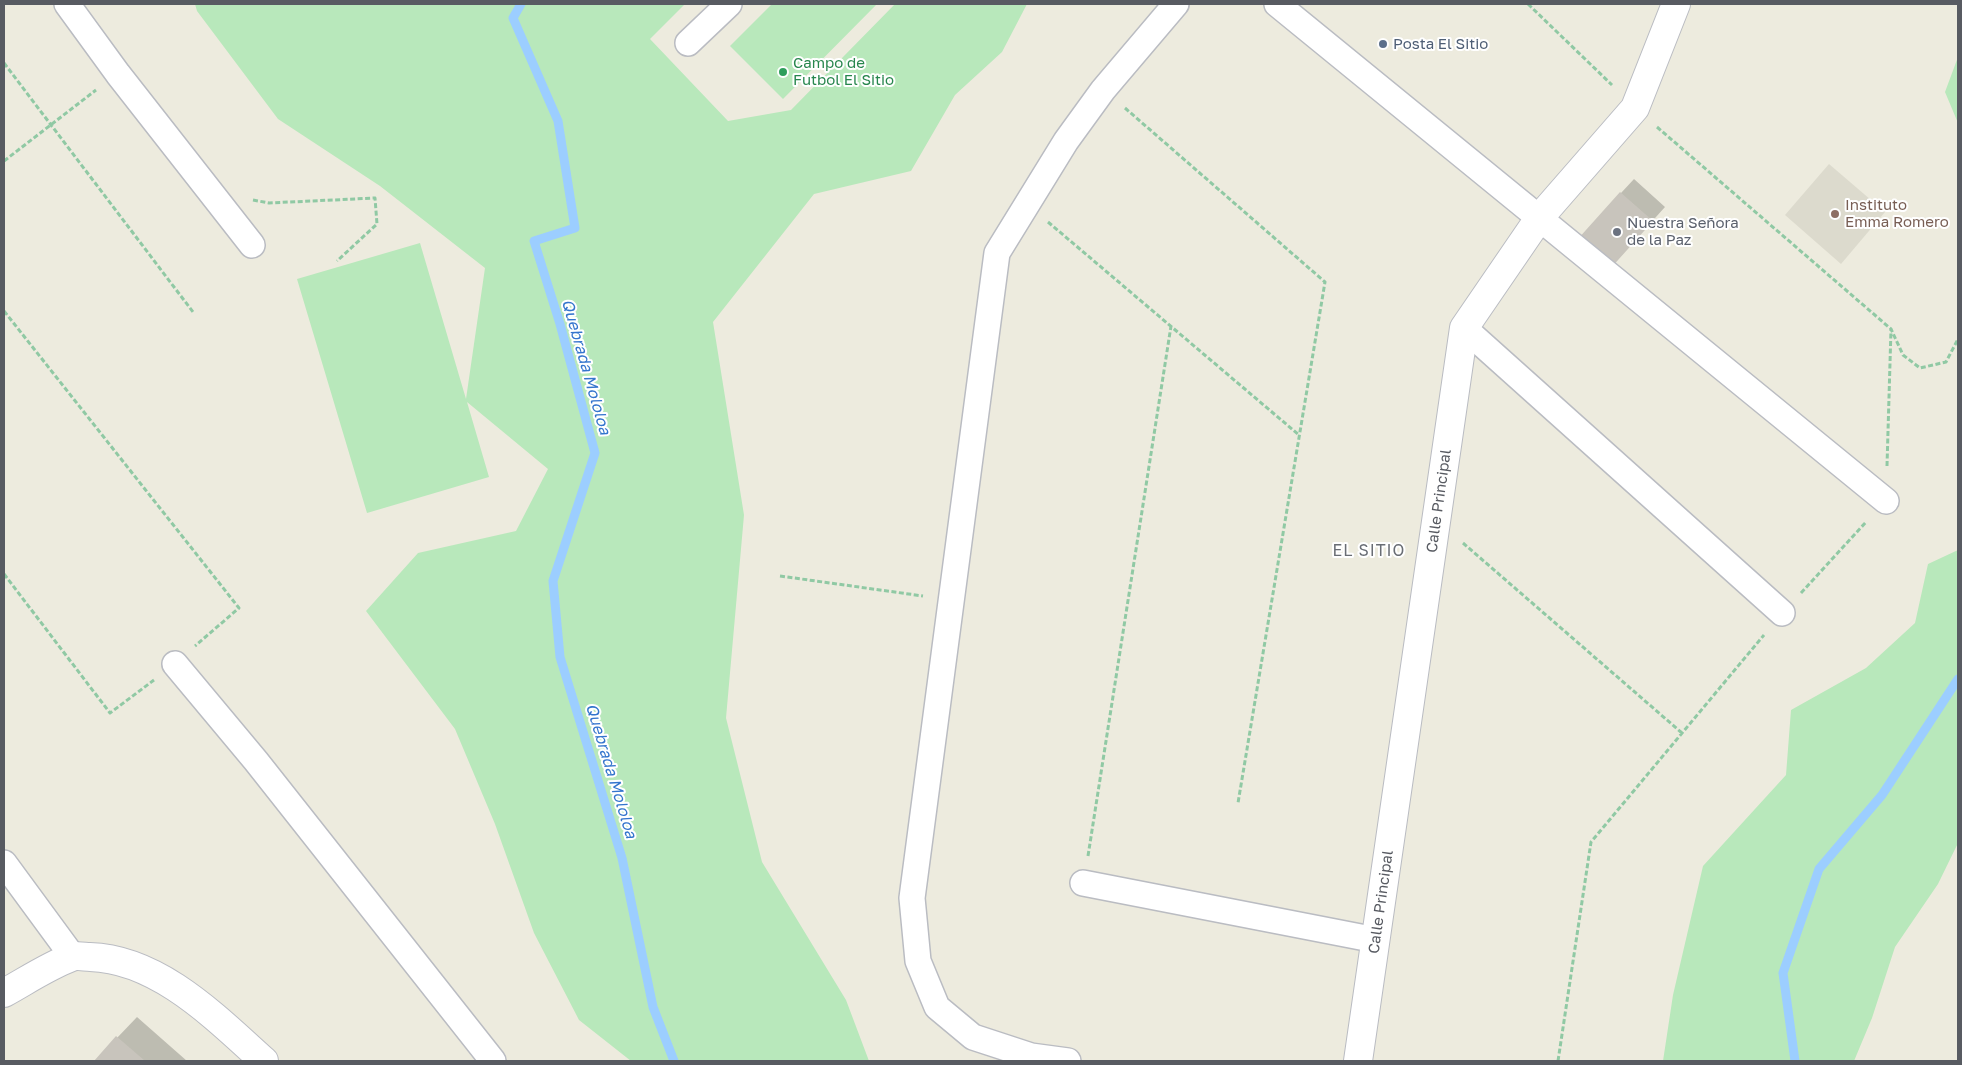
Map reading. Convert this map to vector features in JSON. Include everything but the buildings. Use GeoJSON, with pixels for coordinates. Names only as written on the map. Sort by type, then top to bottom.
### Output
{"type":"FeatureCollection","features":[{"type":"Feature","properties":{"kind":"street"},"geometry":{"type":"LineString","coordinates":[[67,4],[118,74],[252,245]]}},
{"type":"Feature","properties":{"kind":"street"},"geometry":{"type":"LineString","coordinates":[[688,43],[729,4]]}},
{"type":"Feature","properties":{"kind":"street"},"geometry":{"type":"LineString","coordinates":[[1068,1061],[1031,1056],[973,1037],[937,1007],[918,961],[912,898],[997,253],[1066,141],[1103,90],[1176,4]]}},
{"type":"Feature","properties":{"kind":"street"},"geometry":{"type":"LineString","coordinates":[[1277,4],[1540,217],[1886,502]]}},
{"type":"Feature","properties":{"kind":"street","name":"Calle Principal"},"geometry":{"type":"LineString","coordinates":[[1358,1061],[1464,328],[1540,217],[1635,108],[1676,4]]}},
{"type":"Feature","properties":{"kind":"street"},"geometry":{"type":"LineString","coordinates":[[1464,328],[1782,613]]}},
{"type":"Feature","properties":{"kind":"street"},"geometry":{"type":"LineString","coordinates":[[175,664],[256,761],[493,1061]]}},
{"type":"Feature","properties":{"kind":"street"},"geometry":{"type":"LineString","coordinates":[[4,863],[73,956]]}},
{"type":"Feature","properties":{"kind":"street"},"geometry":{"type":"LineString","coordinates":[[1083,883],[1376,940]]}},
{"type":"Feature","properties":{"kind":"street"},"geometry":{"type":"LineString","coordinates":[[4,993],[73,956],[103,958],[136,968],[171,985],[201,1005],[264,1061]]}},
{"type":"Feature","properties":{"kind":"path"},"geometry":{"type":"LineString","coordinates":[[1528,4],[1635,108],[1891,329],[1903,355],[1920,368],[1946,362],[1958,339]]}},
{"type":"Feature","properties":{"kind":"path"},"geometry":{"type":"LineString","coordinates":[[4,63],[193,312]]}},
{"type":"Feature","properties":{"kind":"path"},"geometry":{"type":"LineString","coordinates":[[4,161],[118,74]]}},
{"type":"Feature","properties":{"kind":"path"},"geometry":{"type":"LineString","coordinates":[[1103,90],[1325,282],[1238,803]]}},
{"type":"Feature","properties":{"kind":"path"},"geometry":{"type":"LineString","coordinates":[[210,192],[268,202],[375,198],[377,224],[336,261]]}},
{"type":"Feature","properties":{"kind":"path"},"geometry":{"type":"LineString","coordinates":[[1027,204],[1300,435]]}},
{"type":"Feature","properties":{"kind":"path"},"geometry":{"type":"LineString","coordinates":[[4,311],[239,608],[175,664],[110,713],[4,574]]}},
{"type":"Feature","properties":{"kind":"path"},"geometry":{"type":"LineString","coordinates":[[1083,883],[1170,326]]}},
{"type":"Feature","properties":{"kind":"path"},"geometry":{"type":"LineString","coordinates":[[1558,1061],[1591,842],[1782,613],[1886,502],[1891,329]]}},
{"type":"Feature","properties":{"kind":"path"},"geometry":{"type":"LineString","coordinates":[[1436,520],[1682,733]]}},
{"type":"Feature","properties":{"kind":"path"},"geometry":{"type":"LineString","coordinates":[[780,576],[951,600]]}},
{"type":"Feature","properties":{"kind":"shaded area","name":"Instituto Emma Romero"},"geometry":{"type":"Polygon","coordinates":[[[1829,164],[1885,212],[1841,264],[1785,215],[1829,164]]]}},
{"type":"Feature","properties":{"kind":"green space"},"geometry":{"type":"Polygon","coordinates":[[[195,4],[685,4],[650,39],[728,121],[791,110],[895,4],[1027,4],[1002,52],[955,95],[911,171],[814,194],[713,322],[744,515],[726,718],[762,862],[846,1000],[869,1061],[631,1061],[579,1020],[534,933],[495,824],[455,729],[366,611],[418,553],[516,531],[548,469],[467,402],[489,477],[367,513],[297,279],[420,243],[466,399],[485,268],[380,186],[278,119],[197,11],[195,4]]]}},
{"type":"Feature","properties":{"kind":"green space","name":"Campo de Futbol El Sitio"},"geometry":{"type":"Polygon","coordinates":[[[772,4],[877,4],[783,99],[730,46],[772,4]]]}},
{"type":"Feature","properties":{"kind":"green space"},"geometry":{"type":"Polygon","coordinates":[[[1958,57],[1958,123],[1945,92],[1958,57]]]}},
{"type":"Feature","properties":{"kind":"green space"},"geometry":{"type":"Polygon","coordinates":[[[1958,550],[1958,843],[1938,884],[1895,947],[1872,1018],[1854,1061],[1663,1061],[1673,995],[1703,866],[1786,775],[1791,710],[1866,668],[1915,623],[1928,564],[1958,550]]]}},
{"type":"Feature","properties":{"kind":"waterway","name":"Quebrada Mololoa"},"geometry":{"type":"LineString","coordinates":[[521,4],[513,18],[558,121],[575,228],[534,241],[560,324],[595,453],[553,581],[560,657],[622,858],[653,1007],[674,1061]]}},
{"type":"Feature","properties":{"kind":"waterway"},"geometry":{"type":"LineString","coordinates":[[1795,1061],[1783,973],[1819,869],[1882,795],[1958,679]]}},
{"type":"Feature","properties":{"kind":"place","name":"Posta El Sitio"},"geometry":{"type":"Point","coordinates":[1383,44]}},
{"type":"Feature","properties":{"kind":"place","name":"Campo de Futbol El Sitio"},"geometry":{"type":"Point","coordinates":[783,72]}},
{"type":"Feature","properties":{"kind":"place","name":"Instituto Emma Romero"},"geometry":{"type":"Point","coordinates":[1835,214]}},
{"type":"Feature","properties":{"kind":"place","name":"Nuestra Señora de la Paz"},"geometry":{"type":"Point","coordinates":[1617,232]}},
{"type":"Feature","properties":{"kind":"district","name":"EL SITIO"},"geometry":{"type":"Point","coordinates":[1369,551]}}]}
